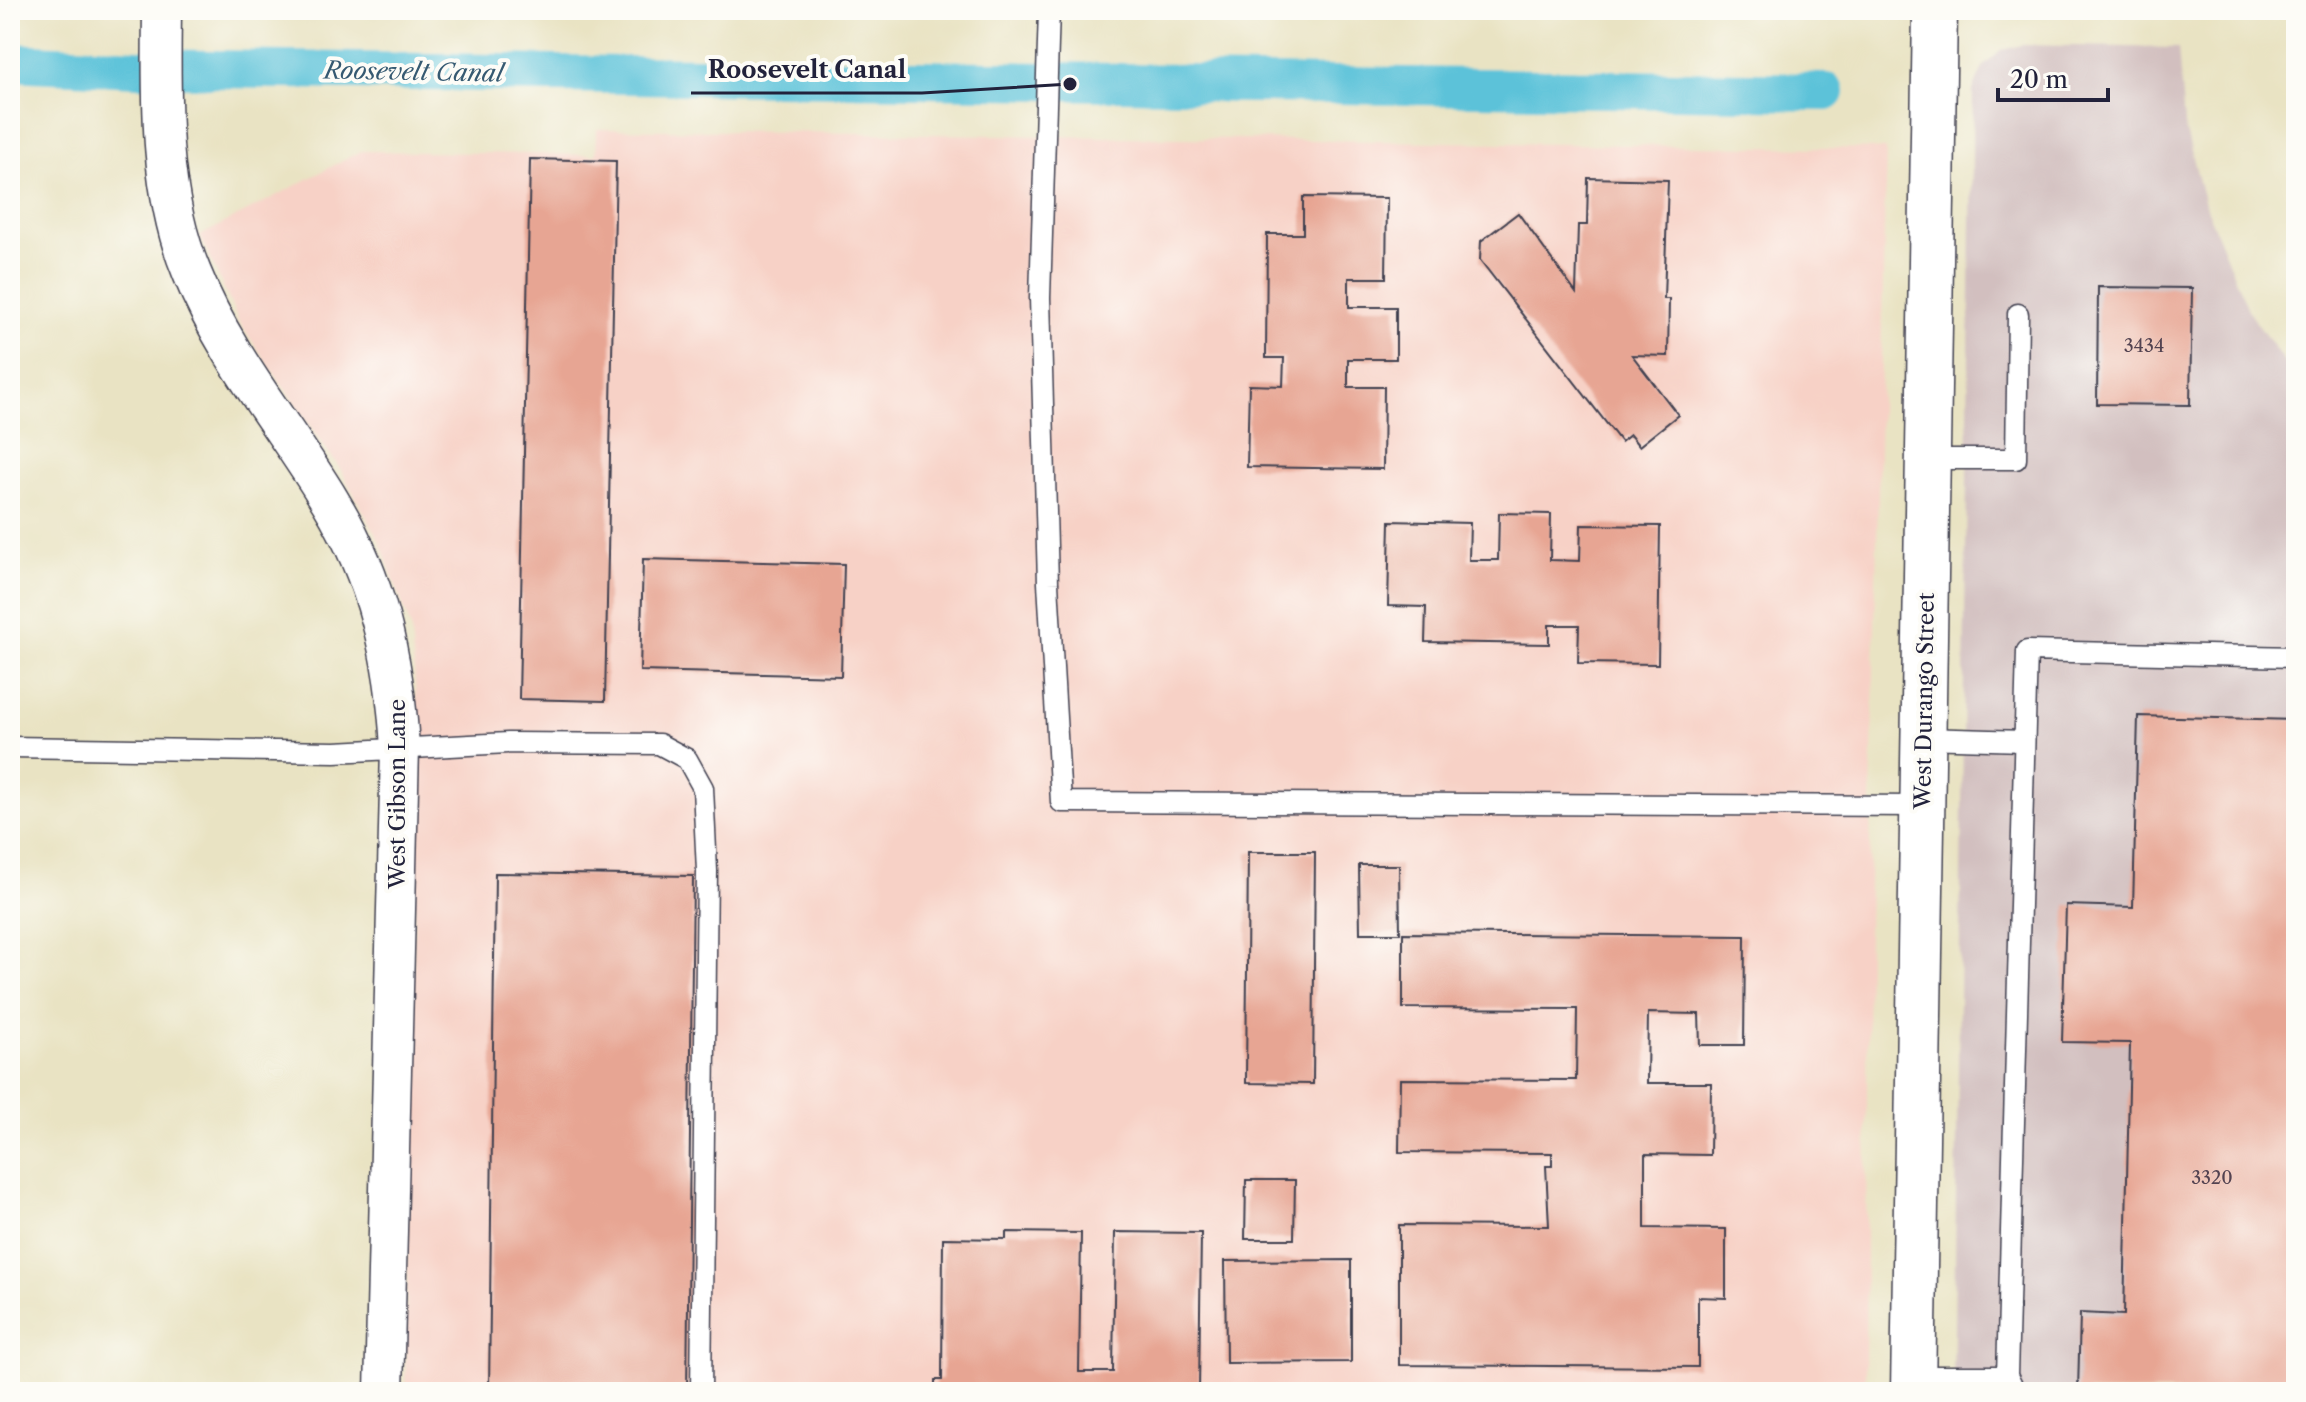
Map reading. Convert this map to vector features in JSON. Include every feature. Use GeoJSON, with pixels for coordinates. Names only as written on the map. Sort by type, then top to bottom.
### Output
{"type":"FeatureCollection","features":[{"type":"Feature","properties":{"kind":"street","name":"West Durango Street"},"geometry":{"type":"LineString","coordinates":[[1914,1384],[1935,10]]}},
{"type":"Feature","properties":{"kind":"street","name":"West Gibson Lane"},"geometry":{"type":"LineString","coordinates":[[162,26],[161,91],[176,217],[191,271],[218,329],[331,503],[381,617],[396,680],[400,748],[384,1392]]}},
{"type":"Feature","properties":{"kind":"lane"},"geometry":{"type":"LineString","coordinates":[[1049,10],[1040,298],[1048,583],[1061,802],[1922,806]]}},
{"type":"Feature","properties":{"kind":"lane"},"geometry":{"type":"LineString","coordinates":[[1927,459],[2016,459],[2018,314]]}},
{"type":"Feature","properties":{"kind":"lane"},"geometry":{"type":"LineString","coordinates":[[1914,1384],[2011,1384],[2027,651],[2296,657]]}},
{"type":"Feature","properties":{"kind":"lane"},"geometry":{"type":"LineString","coordinates":[[1923,738],[2024,741]]}},
{"type":"Feature","properties":{"kind":"lane"},"geometry":{"type":"LineString","coordinates":[[10,747],[335,752],[508,743],[659,744],[687,759],[703,788],[707,871],[701,1392]]}},
{"type":"Feature","properties":{"kind":"shaded area"},"geometry":{"type":"Polygon","coordinates":[[[2022,45],[2178,48],[2184,124],[2206,208],[2249,312],[2296,379],[2296,1392],[1953,1392],[1973,90],[1984,66],[2002,50],[2022,45]]]}},
{"type":"Feature","properties":{"kind":"shaded area"},"geometry":{"type":"Polygon","coordinates":[[[597,129],[1886,149],[1868,929],[1865,1392],[405,1392],[418,728],[411,628],[380,542],[342,472],[239,322],[200,236],[361,151],[596,155],[597,129]]]}},
{"type":"Feature","properties":{"kind":"building"},"geometry":{"type":"Polygon","coordinates":[[[530,159],[616,161],[605,701],[519,699],[530,159]]]}},
{"type":"Feature","properties":{"kind":"building"},"geometry":{"type":"Polygon","coordinates":[[[1588,178],[1668,180],[1664,299],[1669,299],[1668,356],[1632,355],[1678,415],[1639,446],[1630,435],[1621,442],[1480,260],[1481,241],[1518,213],[1576,293],[1578,225],[1587,225],[1588,178]]]}},
{"type":"Feature","properties":{"kind":"building"},"geometry":{"type":"Polygon","coordinates":[[[1303,197],[1387,198],[1386,278],[1349,278],[1349,307],[1396,307],[1396,359],[1348,359],[1348,387],[1384,387],[1383,469],[1247,467],[1249,385],[1283,386],[1284,358],[1266,358],[1267,234],[1303,234],[1303,197]]]}},
{"type":"Feature","properties":{"kind":"building"},"geometry":{"type":"Polygon","coordinates":[[[2098,287],[2192,288],[2190,405],[2097,404],[2098,287]]]}},
{"type":"Feature","properties":{"kind":"building"},"geometry":{"type":"Polygon","coordinates":[[[1499,513],[1551,514],[1550,560],[1580,561],[1581,525],[1660,526],[1658,664],[1578,663],[1579,625],[1549,625],[1549,644],[1425,642],[1426,607],[1388,606],[1390,521],[1470,523],[1469,560],[1498,560],[1499,513]]]}},
{"type":"Feature","properties":{"kind":"building"},"geometry":{"type":"Polygon","coordinates":[[[643,559],[844,564],[841,676],[640,671],[643,559]]]}},
{"type":"Feature","properties":{"kind":"building"},"geometry":{"type":"Polygon","coordinates":[[[2138,716],[2296,720],[2296,1392],[2078,1392],[2080,1313],[2124,1315],[2130,1043],[2062,1042],[2066,905],[2133,907],[2138,716]]]}},
{"type":"Feature","properties":{"kind":"building"},"geometry":{"type":"Polygon","coordinates":[[[1248,852],[1315,852],[1313,1084],[1246,1083],[1248,852]]]}},
{"type":"Feature","properties":{"kind":"building"},"geometry":{"type":"Polygon","coordinates":[[[1359,865],[1399,865],[1400,933],[1360,933],[1359,865]]]}},
{"type":"Feature","properties":{"kind":"building"},"geometry":{"type":"Polygon","coordinates":[[[495,873],[693,876],[687,1392],[489,1392],[495,873]]]}},
{"type":"Feature","properties":{"kind":"building"},"geometry":{"type":"Polygon","coordinates":[[[1403,933],[1745,936],[1744,1045],[1700,1045],[1699,1014],[1648,1013],[1647,1083],[1711,1083],[1710,1155],[1645,1154],[1645,1228],[1726,1229],[1726,1298],[1698,1297],[1698,1367],[1399,1365],[1399,1225],[1549,1226],[1546,1166],[1552,1166],[1552,1153],[1399,1152],[1400,1079],[1576,1080],[1577,1009],[1403,1008],[1403,933]]]}},
{"type":"Feature","properties":{"kind":"building"},"geometry":{"type":"Polygon","coordinates":[[[1246,1180],[1295,1180],[1294,1239],[1245,1239],[1246,1180]]]}},
{"type":"Feature","properties":{"kind":"building"},"geometry":{"type":"Polygon","coordinates":[[[1006,1232],[1081,1233],[1079,1372],[1113,1372],[1115,1232],[1201,1233],[1199,1392],[935,1392],[935,1380],[942,1380],[943,1238],[1006,1239],[1006,1232]]]}},
{"type":"Feature","properties":{"kind":"building"},"geometry":{"type":"Polygon","coordinates":[[[1351,1260],[1351,1362],[1226,1363],[1225,1261],[1351,1260]]]}},
{"type":"Feature","properties":{"kind":"waterway","name":"Roosevelt Canal"},"geometry":{"type":"LineString","coordinates":[[10,62],[137,68],[1826,92]]}},
{"type":"Feature","properties":{"kind":"place","name":"Roosevelt Canal"},"geometry":{"type":"Point","coordinates":[1070,84]}}]}
